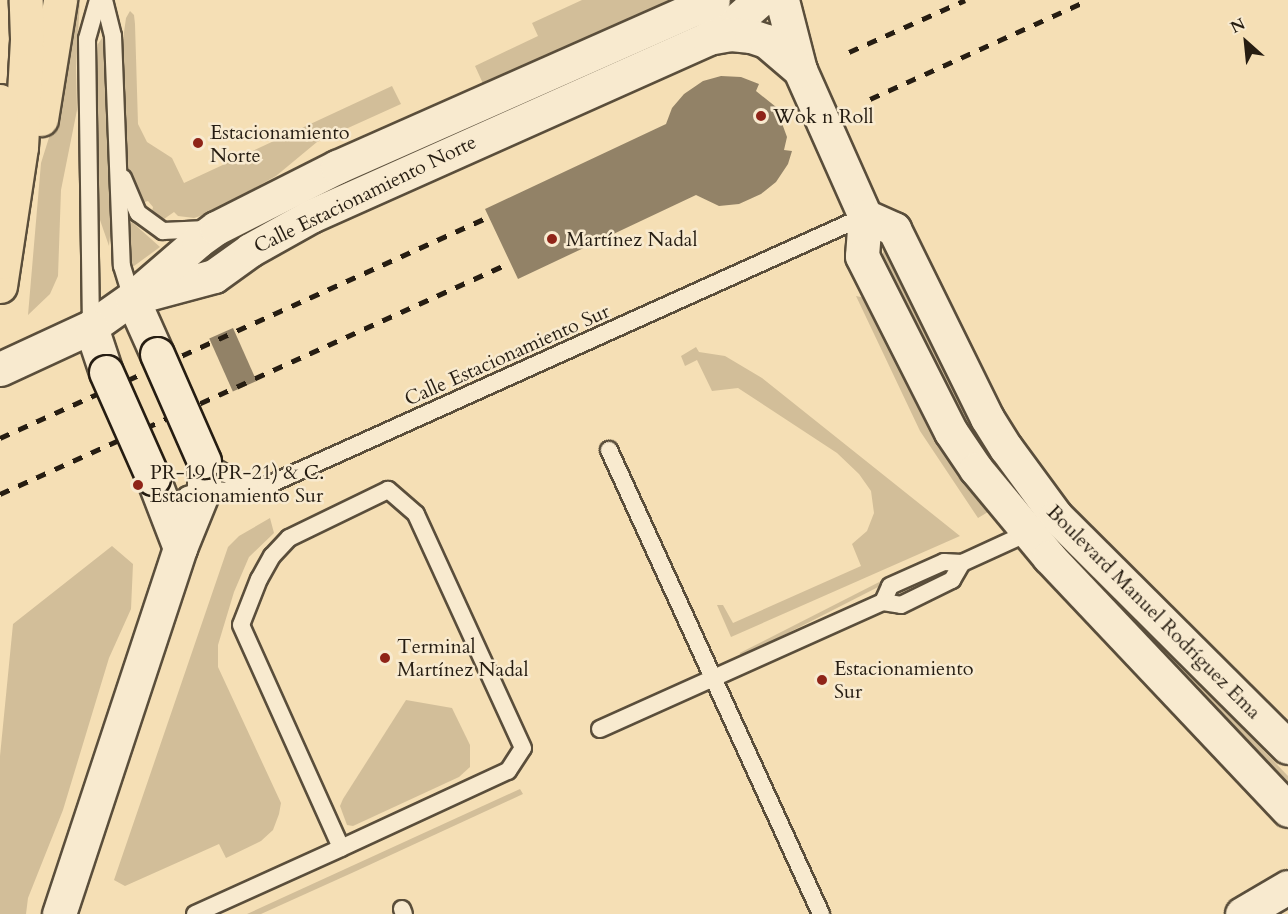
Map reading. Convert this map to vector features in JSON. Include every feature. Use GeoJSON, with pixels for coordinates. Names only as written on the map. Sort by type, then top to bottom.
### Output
{"type":"FeatureCollection","features":[{"type":"Feature","properties":{"kind":"main road"},"geometry":{"type":"LineString","coordinates":[[2,274],[21,147],[27,39],[26,0]]}},
{"type":"Feature","properties":{"kind":"main road"},"geometry":{"type":"LineString","coordinates":[[2,274],[34,156],[60,0]]}},
{"type":"Feature","properties":{"kind":"main road"},"geometry":{"type":"LineString","coordinates":[[0,101],[2,274]]}},
{"type":"Feature","properties":{"kind":"street"},"geometry":{"type":"LineString","coordinates":[[618,41],[659,17],[680,0]]}},
{"type":"Feature","properties":{"kind":"street","name":"Calle Estacionamiento Norte"},"geometry":{"type":"LineString","coordinates":[[132,298],[216,228],[338,167],[713,0]]}},
{"type":"Feature","properties":{"kind":"street"},"geometry":{"type":"LineString","coordinates":[[708,38],[737,20],[760,0],[801,70],[865,216]]}},
{"type":"Feature","properties":{"kind":"street"},"geometry":{"type":"LineString","coordinates":[[773,0],[792,31]]}},
{"type":"Feature","properties":{"kind":"street"},"geometry":{"type":"LineString","coordinates":[[782,0],[801,70]]}},
{"type":"Feature","properties":{"kind":"street","name":"Calle Estacionamiento Norte"},"geometry":{"type":"LineString","coordinates":[[132,298],[214,276],[250,250],[311,216],[708,38],[731,34],[759,39],[801,70]]}},
{"type":"Feature","properties":{"kind":"street","name":"Boulevard Manuel Rodríguez Ema"},"geometry":{"type":"LineString","coordinates":[[865,216],[894,229],[987,418],[1043,524],[1288,747]]}},
{"type":"Feature","properties":{"kind":"street"},"geometry":{"type":"LineString","coordinates":[[0,369],[91,327],[132,298],[158,354],[204,475],[59,914]]}},
{"type":"Feature","properties":{"kind":"street"},"geometry":{"type":"LineString","coordinates":[[91,327],[106,372],[153,478],[180,548]]}},
{"type":"Feature","properties":{"kind":"street"},"geometry":{"type":"LineString","coordinates":[[1043,524],[1049,557],[1288,810]]}},
{"type":"Feature","properties":{"kind":"street"},"geometry":{"type":"LineString","coordinates":[[1242,914],[1288,886]]}},
{"type":"Feature","properties":{"kind":"lane"},"geometry":{"type":"LineString","coordinates":[[91,327],[87,39],[99,0]]}},
{"type":"Feature","properties":{"kind":"lane"},"geometry":{"type":"LineString","coordinates":[[104,0],[113,36],[115,143],[122,266],[132,298]]}},
{"type":"Feature","properties":{"kind":"lane"},"geometry":{"type":"LineString","coordinates":[[115,143],[126,191],[138,213],[163,231],[216,228]]}},
{"type":"Feature","properties":{"kind":"lane","name":"Calle Estacionamiento Sur"},"geometry":{"type":"LineString","coordinates":[[204,475],[238,492],[266,486],[865,216]]}},
{"type":"Feature","properties":{"kind":"lane"},"geometry":{"type":"LineString","coordinates":[[609,450],[821,914]]}},
{"type":"Feature","properties":{"kind":"lane"},"geometry":{"type":"LineString","coordinates":[[168,517],[204,475],[266,486]]}},
{"type":"Feature","properties":{"kind":"lane"},"geometry":{"type":"LineString","coordinates":[[195,914],[342,848],[508,771],[523,748],[416,514],[388,490],[289,538],[272,556],[263,571],[242,625],[342,848]]}},
{"type":"Feature","properties":{"kind":"lane"},"geometry":{"type":"LineString","coordinates":[[600,729],[883,602],[901,605],[952,580],[962,563],[1043,524]]}},
{"type":"Feature","properties":{"kind":"shaded area"},"geometry":{"type":"Polygon","coordinates":[[[72,0],[80,0],[76,68],[77,110],[61,190],[58,276],[50,294],[28,315],[41,163],[58,109],[72,0]]]}},
{"type":"Feature","properties":{"kind":"shaded area"},"geometry":{"type":"Polygon","coordinates":[[[582,0],[669,0],[664,5],[509,78],[503,75],[496,78],[498,83],[485,88],[475,66],[538,36],[532,23],[582,0]]]}},
{"type":"Feature","properties":{"kind":"shaded area"},"geometry":{"type":"Polygon","coordinates":[[[130,11],[134,15],[135,24],[138,124],[147,142],[172,158],[184,183],[392,86],[401,104],[317,142],[276,176],[210,213],[194,218],[178,216],[174,212],[164,219],[152,211],[153,207],[148,201],[141,203],[127,176],[122,47],[126,18],[130,11]]]}},
{"type":"Feature","properties":{"kind":"shaded area"},"geometry":{"type":"Polygon","coordinates":[[[102,38],[106,40],[112,213],[109,246],[100,220],[97,160],[98,44],[102,38]]]}},
{"type":"Feature","properties":{"kind":"shaded area"},"geometry":{"type":"Polygon","coordinates":[[[132,222],[160,247],[134,266],[130,265],[129,225],[132,222]]]}},
{"type":"Feature","properties":{"kind":"shaded area"},"geometry":{"type":"Polygon","coordinates":[[[884,249],[888,250],[969,418],[1024,500],[1023,504],[969,436],[933,367],[882,257],[884,249]]]}},
{"type":"Feature","properties":{"kind":"shaded area"},"geometry":{"type":"Polygon","coordinates":[[[940,279],[990,385],[1015,428],[1051,478],[1047,481],[1011,430],[935,281],[940,279]]]}},
{"type":"Feature","properties":{"kind":"shaded area"},"geometry":{"type":"Polygon","coordinates":[[[856,296],[870,299],[953,461],[988,512],[978,518],[920,431],[856,296]]]}},
{"type":"Feature","properties":{"kind":"shaded area"},"geometry":{"type":"Polygon","coordinates":[[[696,347],[699,352],[725,356],[762,378],[960,536],[731,637],[717,605],[723,605],[733,623],[861,566],[852,544],[867,531],[874,513],[871,491],[859,474],[837,453],[738,388],[712,391],[697,360],[685,366],[681,356],[696,347]]]}},
{"type":"Feature","properties":{"kind":"shaded area"},"geometry":{"type":"Polygon","coordinates":[[[270,518],[274,533],[249,557],[234,592],[218,645],[218,667],[281,803],[273,830],[261,841],[226,858],[219,844],[125,886],[114,880],[228,547],[239,536],[270,518]]]}},
{"type":"Feature","properties":{"kind":"shaded area"},"geometry":{"type":"Polygon","coordinates":[[[112,546],[133,564],[131,609],[109,658],[63,810],[28,898],[26,914],[0,914],[0,756],[13,624],[112,546]]]}},
{"type":"Feature","properties":{"kind":"shaded area"},"geometry":{"type":"Polygon","coordinates":[[[1074,554],[1288,776],[1288,790],[1068,558],[1074,554]]]}},
{"type":"Feature","properties":{"kind":"shaded area"},"geometry":{"type":"Polygon","coordinates":[[[893,575],[895,579],[742,657],[740,653],[893,575]]]}},
{"type":"Feature","properties":{"kind":"shaded area"},"geometry":{"type":"Polygon","coordinates":[[[406,700],[452,708],[470,745],[470,767],[459,777],[353,826],[347,825],[340,806],[343,799],[406,700]]]}},
{"type":"Feature","properties":{"kind":"shaded area"},"geometry":{"type":"Polygon","coordinates":[[[520,789],[523,794],[354,872],[261,914],[247,914],[520,789]]]}},
{"type":"Feature","properties":{"kind":"building"},"geometry":{"type":"Polygon","coordinates":[[[721,76],[741,77],[759,84],[756,91],[776,107],[787,137],[784,150],[792,151],[788,164],[776,182],[761,194],[739,204],[719,206],[696,195],[518,279],[485,209],[666,124],[672,108],[684,94],[703,81],[721,76]]]}},
{"type":"Feature","properties":{"kind":"building"},"geometry":{"type":"Polygon","coordinates":[[[233,328],[257,381],[233,392],[209,339],[233,328]]]}},
{"type":"Feature","properties":{"kind":"railway"},"geometry":{"type":"LineString","coordinates":[[849,52],[965,0]]}},
{"type":"Feature","properties":{"kind":"railway"},"geometry":{"type":"LineString","coordinates":[[870,99],[1088,0]]}},
{"type":"Feature","properties":{"kind":"railway"},"geometry":{"type":"LineString","coordinates":[[0,438],[486,218]]}},
{"type":"Feature","properties":{"kind":"railway"},"geometry":{"type":"LineString","coordinates":[[0,494],[507,264]]}},
{"type":"Feature","properties":{"kind":"place","name":"Wok n Roll"},"geometry":{"type":"Point","coordinates":[761,116]}},
{"type":"Feature","properties":{"kind":"place","name":"Estacionamiento Norte"},"geometry":{"type":"Point","coordinates":[198,143]}},
{"type":"Feature","properties":{"kind":"place","name":"Martínez Nadal"},"geometry":{"type":"Point","coordinates":[552,239]}},
{"type":"Feature","properties":{"kind":"place","name":"PR-19 (PR-21) & C. Estacionamiento Sur"},"geometry":{"type":"Point","coordinates":[138,485]}},
{"type":"Feature","properties":{"kind":"place","name":"Terminal Martínez Nadal"},"geometry":{"type":"Point","coordinates":[385,658]}},
{"type":"Feature","properties":{"kind":"place","name":"Estacionamiento Sur"},"geometry":{"type":"Point","coordinates":[822,680]}}]}
